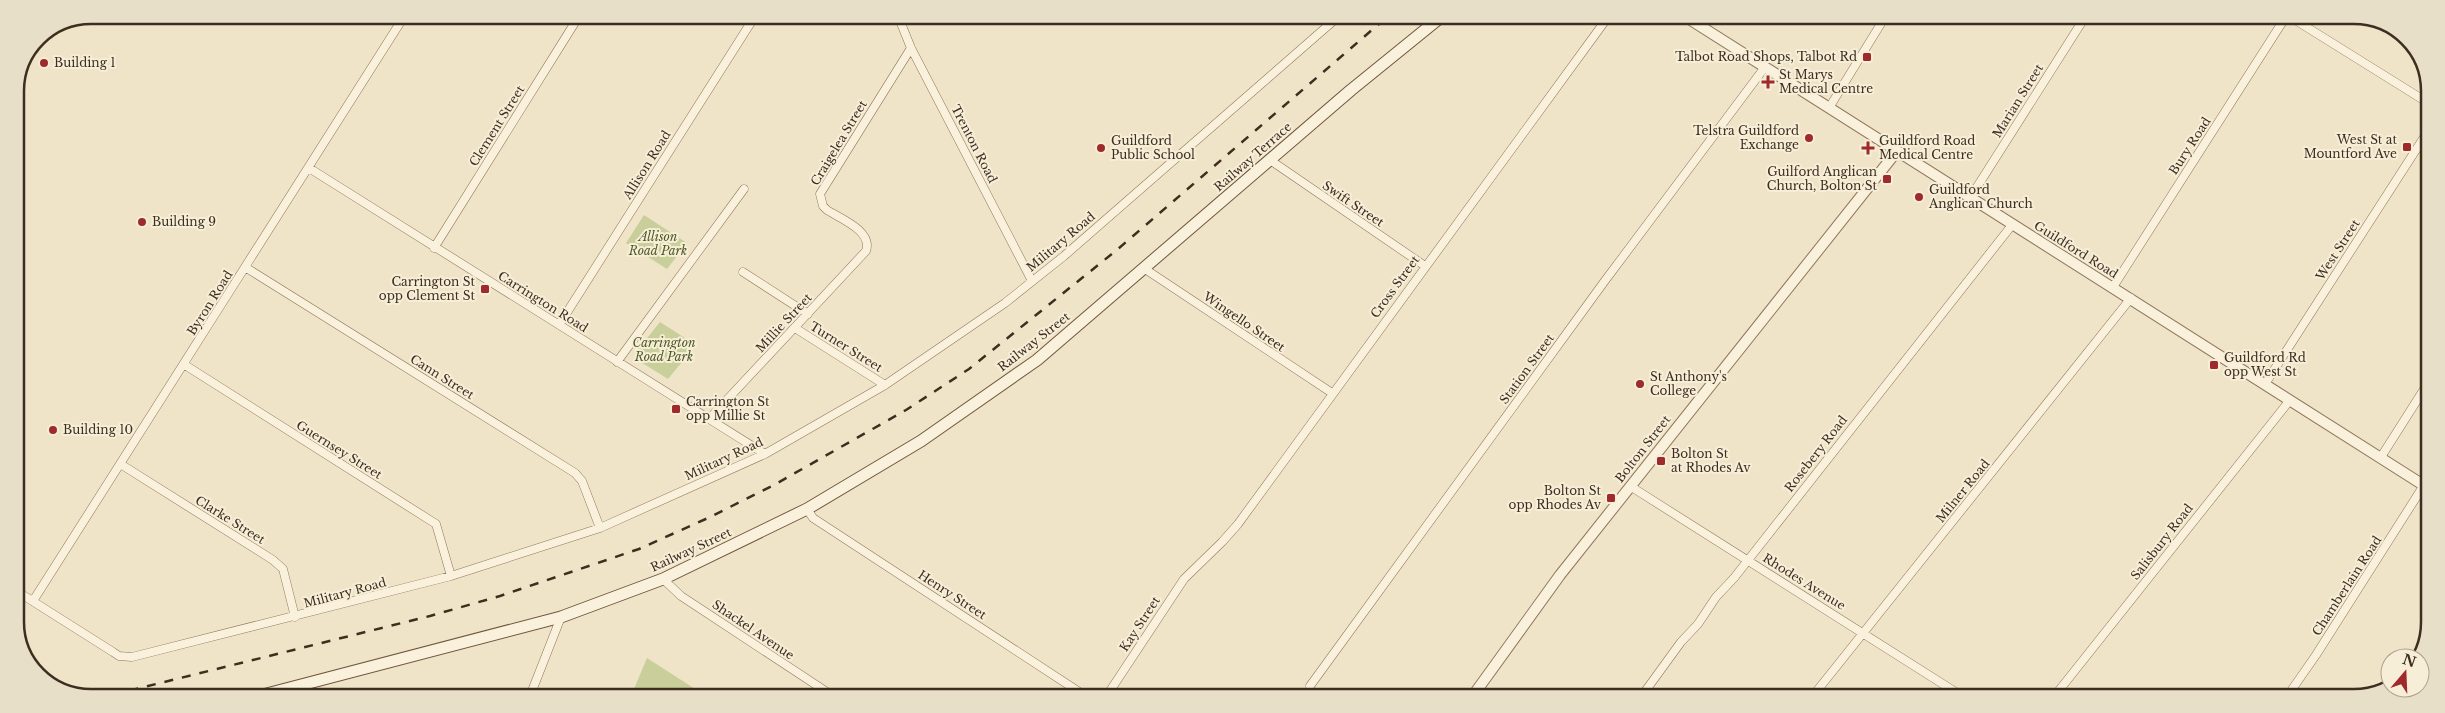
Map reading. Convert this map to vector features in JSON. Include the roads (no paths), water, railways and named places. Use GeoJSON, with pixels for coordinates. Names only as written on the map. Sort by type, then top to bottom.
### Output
{"type":"FeatureCollection","features":[{"type":"Feature","properties":{"kind":"main road","name":"Railway Terrace"},"geometry":{"type":"LineString","coordinates":[[1084,320],[1270,160],[1433,24]]}},
{"type":"Feature","properties":{"kind":"main road","name":"Railway Street"},"geometry":{"type":"LineString","coordinates":[[286,689],[561,617],[663,579],[807,509],[921,441],[1036,360],[1084,320]]}},
{"type":"Feature","properties":{"kind":"street","name":"Byron Road"},"geometry":{"type":"LineString","coordinates":[[33,602],[122,465],[399,24]]}},
{"type":"Feature","properties":{"kind":"street","name":"Clement Street"},"geometry":{"type":"LineString","coordinates":[[434,248],[574,24]]}},
{"type":"Feature","properties":{"kind":"street","name":"Allison Road"},"geometry":{"type":"LineString","coordinates":[[559,326],[750,24]]}},
{"type":"Feature","properties":{"kind":"street","name":"Trenton Road"},"geometry":{"type":"LineString","coordinates":[[901,24],[911,48],[1032,281]]}},
{"type":"Feature","properties":{"kind":"street","name":"Military Road"},"geometry":{"type":"LineString","coordinates":[[24,596],[113,652],[126,657],[139,656],[451,576],[600,528],[765,454],[885,385],[1005,303],[1064,256],[1327,24]]}},
{"type":"Feature","properties":{"kind":"street","name":"Cross Street"},"geometry":{"type":"LineString","coordinates":[[1196,566],[1238,524],[1603,24]]}},
{"type":"Feature","properties":{"kind":"street","name":"Guildford Road"},"geometry":{"type":"LineString","coordinates":[[1697,24],[2421,484]]}},
{"type":"Feature","properties":{"kind":"street"},"geometry":{"type":"LineString","coordinates":[[1829,108],[1881,24]]}},
{"type":"Feature","properties":{"kind":"street","name":"Marian Street"},"geometry":{"type":"LineString","coordinates":[[1970,198],[2081,24]]}},
{"type":"Feature","properties":{"kind":"street","name":"Bury Road"},"geometry":{"type":"LineString","coordinates":[[2113,287],[2281,24]]}},
{"type":"Feature","properties":{"kind":"street"},"geometry":{"type":"LineString","coordinates":[[2302,24],[2421,98]]}},
{"type":"Feature","properties":{"kind":"street","name":"Craigelea Street"},"geometry":{"type":"LineString","coordinates":[[866,238],[858,230],[827,210],[820,194],[911,48]]}},
{"type":"Feature","properties":{"kind":"street","name":"Station Street"},"geometry":{"type":"LineString","coordinates":[[1310,686],[1604,282],[1764,67]]}},
{"type":"Feature","properties":{"kind":"street","name":"West Street"},"geometry":{"type":"LineString","coordinates":[[2265,384],[2421,142]]}},
{"type":"Feature","properties":{"kind":"street","name":"Bolton Street"},"geometry":{"type":"LineString","coordinates":[[1478,689],[1560,575],[1897,151]]}},
{"type":"Feature","properties":{"kind":"street","name":"Swift Street"},"geometry":{"type":"LineString","coordinates":[[1270,160],[1425,266]]}},
{"type":"Feature","properties":{"kind":"street","name":"Carrington Road"},"geometry":{"type":"LineString","coordinates":[[309,168],[765,454]]}},
{"type":"Feature","properties":{"kind":"street"},"geometry":{"type":"LineString","coordinates":[[617,362],[744,189]]}},
{"type":"Feature","properties":{"kind":"street","name":"Rosebery Road"},"geometry":{"type":"LineString","coordinates":[[1646,689],[1681,642],[1698,624],[1716,597],[1748,560],[2012,225]]}},
{"type":"Feature","properties":{"kind":"street","name":"Millie Street"},"geometry":{"type":"LineString","coordinates":[[709,419],[863,256],[868,247],[866,238]]}},
{"type":"Feature","properties":{"kind":"street","name":"Cann Street"},"geometry":{"type":"LineString","coordinates":[[245,267],[575,473],[582,481],[600,528]]}},
{"type":"Feature","properties":{"kind":"street","name":"Wingello Street"},"geometry":{"type":"LineString","coordinates":[[1145,269],[1332,393]]}},
{"type":"Feature","properties":{"kind":"street"},"geometry":{"type":"LineString","coordinates":[[743,272],[808,314]]}},
{"type":"Feature","properties":{"kind":"street","name":"Milner Road"},"geometry":{"type":"LineString","coordinates":[[1818,689],[2131,298]]}},
{"type":"Feature","properties":{"kind":"street","name":"Turner Street"},"geometry":{"type":"LineString","coordinates":[[795,328],[885,385]]}},
{"type":"Feature","properties":{"kind":"street","name":"Guernsey Street"},"geometry":{"type":"LineString","coordinates":[[185,365],[436,524],[451,576]]}},
{"type":"Feature","properties":{"kind":"street"},"geometry":{"type":"LineString","coordinates":[[2381,458],[2421,394]]}},
{"type":"Feature","properties":{"kind":"street","name":"Salisbury Road"},"geometry":{"type":"LineString","coordinates":[[2060,689],[2290,400]]}},
{"type":"Feature","properties":{"kind":"street","name":"Clarke Street"},"geometry":{"type":"LineString","coordinates":[[122,465],[273,560],[283,569],[295,617]]}},
{"type":"Feature","properties":{"kind":"street","name":"Rhodes Avenue"},"geometry":{"type":"LineString","coordinates":[[1630,486],[1951,689]]}},
{"type":"Feature","properties":{"kind":"street","name":"Chamberlain Road"},"geometry":{"type":"LineString","coordinates":[[2292,689],[2421,495]]}},
{"type":"Feature","properties":{"kind":"street","name":"Henry Street"},"geometry":{"type":"LineString","coordinates":[[807,509],[814,518],[1076,689]]}},
{"type":"Feature","properties":{"kind":"street","name":"Kay Street"},"geometry":{"type":"LineString","coordinates":[[1111,689],[1184,578],[1196,566]]}},
{"type":"Feature","properties":{"kind":"street","name":"Shackel Avenue"},"geometry":{"type":"LineString","coordinates":[[663,579],[682,596],[822,689]]}},
{"type":"Feature","properties":{"kind":"street"},"geometry":{"type":"LineString","coordinates":[[533,689],[561,617]]}},
{"type":"Feature","properties":{"kind":"railway"},"geometry":{"type":"LineString","coordinates":[[136,689],[430,616],[500,596],[639,549],[708,518],[774,485],[906,410],[969,369],[1118,249],[1379,24]]}},
{"type":"Feature","properties":{"kind":"place","name":"Talbot Road Shops, Talbot Rd"},"geometry":{"type":"Point","coordinates":[1867,57]}},
{"type":"Feature","properties":{"kind":"place","name":"Building 1"},"geometry":{"type":"Point","coordinates":[44,63]}},
{"type":"Feature","properties":{"kind":"place","name":"St Marys Medical Centre"},"geometry":{"type":"Point","coordinates":[1768,82]}},
{"type":"Feature","properties":{"kind":"place","name":"Telstra Guildford Exchange"},"geometry":{"type":"Point","coordinates":[1809,138]}},
{"type":"Feature","properties":{"kind":"place","name":"West St at Mountford Ave"},"geometry":{"type":"Point","coordinates":[2407,147]}},
{"type":"Feature","properties":{"kind":"place","name":"Guildford Public School"},"geometry":{"type":"Point","coordinates":[1101,148]}},
{"type":"Feature","properties":{"kind":"place","name":"Guildford Road Medical Centre"},"geometry":{"type":"Point","coordinates":[1868,148]}},
{"type":"Feature","properties":{"kind":"place","name":"Guilford Anglican Church, Bolton St"},"geometry":{"type":"Point","coordinates":[1887,179]}},
{"type":"Feature","properties":{"kind":"place","name":"Guildford Anglican Church"},"geometry":{"type":"Point","coordinates":[1919,197]}},
{"type":"Feature","properties":{"kind":"place","name":"Building 9"},"geometry":{"type":"Point","coordinates":[142,222]}},
{"type":"Feature","properties":{"kind":"place","name":"Carrington St opp Clement St"},"geometry":{"type":"Point","coordinates":[485,289]}},
{"type":"Feature","properties":{"kind":"place","name":"Guildford Rd opp West St"},"geometry":{"type":"Point","coordinates":[2214,365]}},
{"type":"Feature","properties":{"kind":"place","name":"St Anthony's College"},"geometry":{"type":"Point","coordinates":[1640,384]}},
{"type":"Feature","properties":{"kind":"place","name":"Carrington St opp Millie St"},"geometry":{"type":"Point","coordinates":[676,409]}},
{"type":"Feature","properties":{"kind":"place","name":"Building 10"},"geometry":{"type":"Point","coordinates":[53,430]}},
{"type":"Feature","properties":{"kind":"place","name":"Bolton St at Rhodes Av"},"geometry":{"type":"Point","coordinates":[1661,461]}},
{"type":"Feature","properties":{"kind":"place","name":"Bolton St opp Rhodes Av"},"geometry":{"type":"Point","coordinates":[1611,498]}},
{"type":"Feature","properties":{"kind":"park label","name":"Allison Road Park"},"geometry":{"type":"Point","coordinates":[658,244]}},
{"type":"Feature","properties":{"kind":"park label","name":"Carrington Road Park"},"geometry":{"type":"Point","coordinates":[664,350]}}]}
